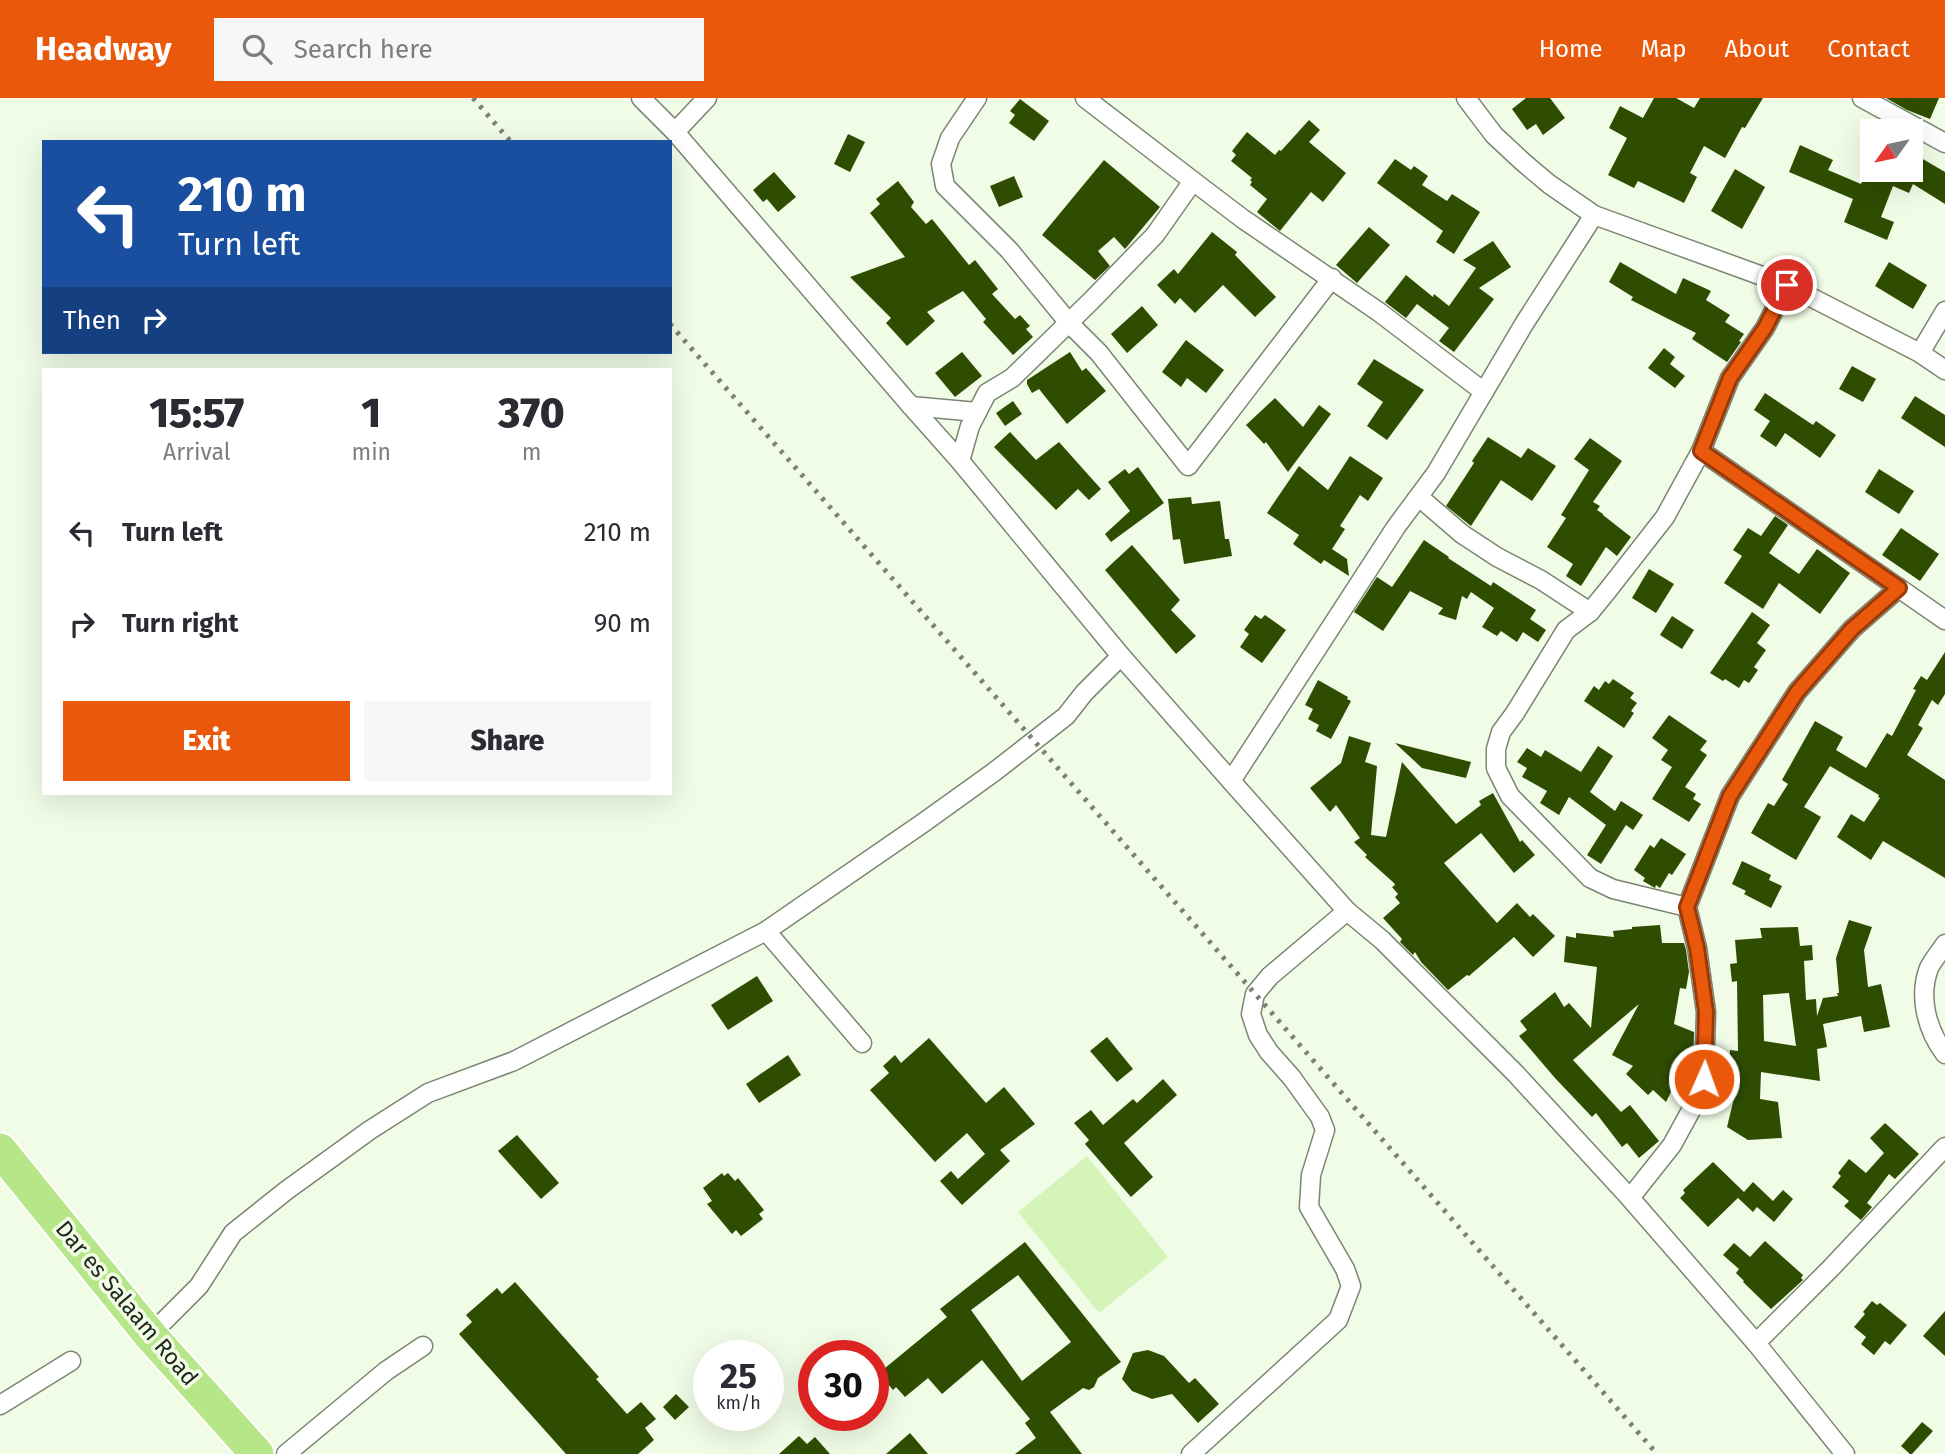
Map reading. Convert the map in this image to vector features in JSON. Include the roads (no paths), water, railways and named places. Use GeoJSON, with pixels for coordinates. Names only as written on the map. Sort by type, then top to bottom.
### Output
{"type":"FeatureCollection","features":[{"type":"Feature","properties":{"kind":"highway","name":"Dar es Salaam Road"},"geometry":{"type":"LineString","coordinates":[[0,1150],[150,1335],[257,1454]]}},
{"type":"Feature","properties":{"kind":"street"},"geometry":{"type":"LineString","coordinates":[[641,98],[675,132],[960,461],[1121,656],[1347,911],[1382,940],[1516,1074],[1630,1198],[1756,1343],[1844,1454]]}},
{"type":"Feature","properties":{"kind":"street"},"geometry":{"type":"LineString","coordinates":[[675,132],[707,98]]}},
{"type":"Feature","properties":{"kind":"street"},"geometry":{"type":"LineString","coordinates":[[977,98],[950,138],[941,164],[944,186],[1009,250],[1069,323],[1099,353],[1188,467],[1332,278]]}},
{"type":"Feature","properties":{"kind":"street"},"geometry":{"type":"LineString","coordinates":[[1466,98],[1494,135],[1549,184],[1594,215],[1787,285],[1920,353],[1945,370]]}},
{"type":"Feature","properties":{"kind":"street"},"geometry":{"type":"LineString","coordinates":[[1862,98],[1945,143]]}},
{"type":"Feature","properties":{"kind":"street"},"geometry":{"type":"LineString","coordinates":[[1089,99],[1243,219],[1332,278],[1484,392]]}},
{"type":"Feature","properties":{"kind":"street"},"geometry":{"type":"LineString","coordinates":[[960,461],[970,426],[988,393],[1012,378],[1155,235],[1193,181]]}},
{"type":"Feature","properties":{"kind":"street"},"geometry":{"type":"LineString","coordinates":[[1231,780],[1389,538],[1436,473],[1524,324],[1594,215]]}},
{"type":"Feature","properties":{"kind":"street"},"geometry":{"type":"LineString","coordinates":[[1687,907],[1613,888],[1590,878],[1510,796],[1496,768],[1496,749],[1501,732],[1516,713],[1566,630],[1590,612],[1665,517],[1701,451],[1730,378],[1765,328],[1787,285]]}},
{"type":"Feature","properties":{"kind":"street"},"geometry":{"type":"LineString","coordinates":[[1920,353],[1945,311]]}},
{"type":"Feature","properties":{"kind":"street"},"geometry":{"type":"LineString","coordinates":[[911,406],[978,412]]}},
{"type":"Feature","properties":{"kind":"street"},"geometry":{"type":"LineString","coordinates":[[1701,451],[1945,620]]}},
{"type":"Feature","properties":{"kind":"street"},"geometry":{"type":"LineString","coordinates":[[1419,497],[1462,534],[1590,612]]}},
{"type":"Feature","properties":{"kind":"street"},"geometry":{"type":"LineString","coordinates":[[1630,1198],[1672,1145],[1695,1103],[1704,1079],[1706,1012],[1697,948],[1687,907],[1730,796],[1797,692],[1852,629],[1899,588]]}},
{"type":"Feature","properties":{"kind":"street"},"geometry":{"type":"LineString","coordinates":[[150,1335],[199,1286],[233,1233],[370,1129],[428,1093],[514,1061],[766,931],[994,772],[1066,716],[1121,656]]}},
{"type":"Feature","properties":{"kind":"street"},"geometry":{"type":"LineString","coordinates":[[1191,1454],[1338,1320],[1352,1286],[1309,1207],[1311,1175],[1325,1130],[1320,1117],[1258,1035],[1251,1014],[1255,994],[1270,976],[1347,911]]}},
{"type":"Feature","properties":{"kind":"street"},"geometry":{"type":"LineString","coordinates":[[766,931],[862,1043]]}},
{"type":"Feature","properties":{"kind":"street"},"geometry":{"type":"LineString","coordinates":[[1945,944],[1930,966],[1923,992],[1928,1021],[1945,1054]]}},
{"type":"Feature","properties":{"kind":"street"},"geometry":{"type":"LineString","coordinates":[[1756,1343],[1945,1147]]}},
{"type":"Feature","properties":{"kind":"street"},"geometry":{"type":"LineString","coordinates":[[285,1454],[386,1371],[423,1346]]}},
{"type":"Feature","properties":{"kind":"street"},"geometry":{"type":"LineString","coordinates":[[0,1405],[71,1361]]}},
{"type":"Feature","properties":{"kind":"railway"},"geometry":{"type":"LineString","coordinates":[[473,98],[509,140]]}},
{"type":"Feature","properties":{"kind":"railway"},"geometry":{"type":"LineString","coordinates":[[672,326],[1657,1454]]}}]}
